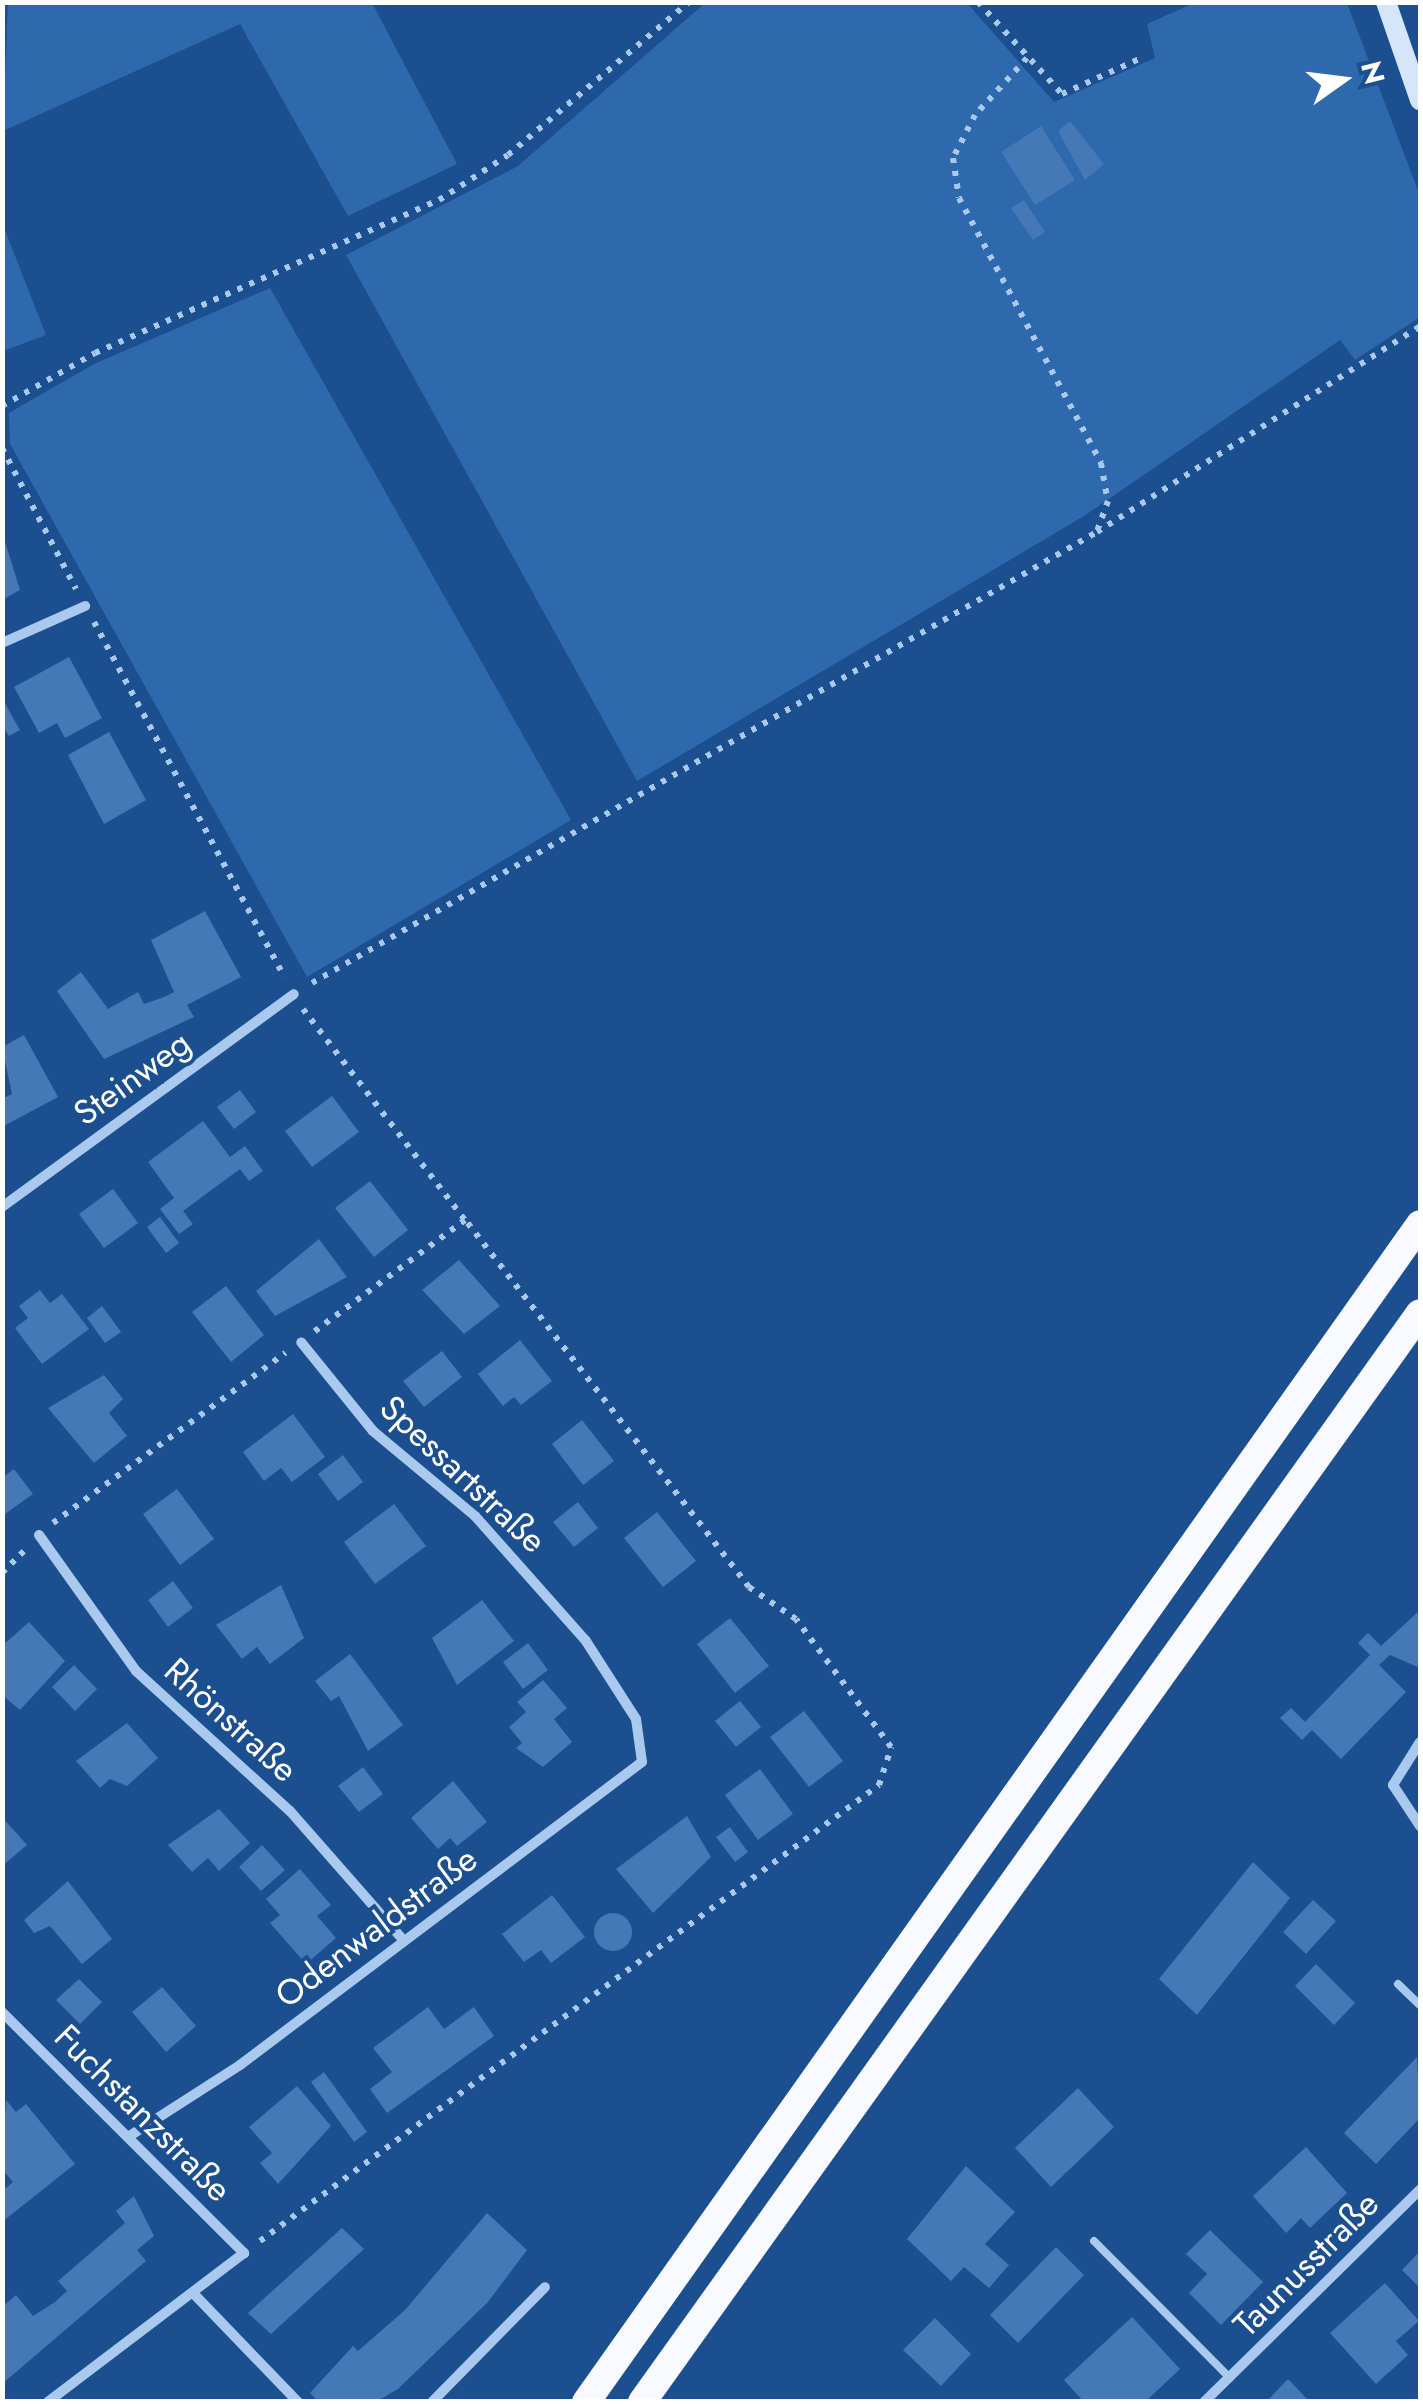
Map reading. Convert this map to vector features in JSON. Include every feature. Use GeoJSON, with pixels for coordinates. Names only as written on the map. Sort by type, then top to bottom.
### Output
{"type":"FeatureCollection","features":[{"type":"Feature","properties":{"kind":"highway"},"geometry":{"type":"LineString","coordinates":[[586,2402],[1420,1224]]}},
{"type":"Feature","properties":{"kind":"highway"},"geometry":{"type":"LineString","coordinates":[[642,2402],[1420,1312]]}},
{"type":"Feature","properties":{"kind":"main road"},"geometry":{"type":"LineString","coordinates":[[1386,2],[1420,100]]}},
{"type":"Feature","properties":{"kind":"street"},"geometry":{"type":"LineString","coordinates":[[2,643],[86,606]]}},
{"type":"Feature","properties":{"kind":"street","name":"Steinweg"},"geometry":{"type":"LineString","coordinates":[[2,1207],[294,994]]}},
{"type":"Feature","properties":{"kind":"street","name":"Spessartstraße"},"geometry":{"type":"LineString","coordinates":[[300,1342],[373,1431],[532,1576],[586,1641],[636,1720],[643,1750]]}},
{"type":"Feature","properties":{"kind":"street","name":"Rhönstraße"},"geometry":{"type":"LineString","coordinates":[[39,1535],[136,1671],[290,1810],[400,1936]]}},
{"type":"Feature","properties":{"kind":"street"},"geometry":{"type":"LineString","coordinates":[[1420,1742],[1392,1785],[1420,1826]]}},
{"type":"Feature","properties":{"kind":"street","name":"Odenwaldstraße"},"geometry":{"type":"LineString","coordinates":[[128,2137],[240,2065],[400,1936],[632,1777],[643,1750]]}},
{"type":"Feature","properties":{"kind":"street","name":"Fuchstanzstraße"},"geometry":{"type":"LineString","coordinates":[[2,2012],[244,2253]]}},
{"type":"Feature","properties":{"kind":"street","name":"Taunusstraße"},"geometry":{"type":"LineString","coordinates":[[1204,2402],[1420,2190]]}},
{"type":"Feature","properties":{"kind":"street"},"geometry":{"type":"LineString","coordinates":[[48,2402],[244,2253]]}},
{"type":"Feature","properties":{"kind":"street"},"geometry":{"type":"LineString","coordinates":[[432,2402],[544,2287]]}},
{"type":"Feature","properties":{"kind":"street"},"geometry":{"type":"LineString","coordinates":[[193,2293],[298,2402]]}},
{"type":"Feature","properties":{"kind":"lane"},"geometry":{"type":"LineString","coordinates":[[1398,1984],[1420,2005]]}},
{"type":"Feature","properties":{"kind":"lane","name":"Taunusstraße"},"geometry":{"type":"LineString","coordinates":[[1094,2241],[1230,2378]]}},
{"type":"Feature","properties":{"kind":"path"},"geometry":{"type":"LineString","coordinates":[[2,406],[95,353],[439,200],[508,156],[689,2]]}},
{"type":"Feature","properties":{"kind":"path"},"geometry":{"type":"LineString","coordinates":[[978,2],[1062,94],[1139,60]]}},
{"type":"Feature","properties":{"kind":"path"},"geometry":{"type":"LineString","coordinates":[[1027,58],[975,115],[953,158],[959,198],[1101,462],[1108,501],[1097,532]]}},
{"type":"Feature","properties":{"kind":"path"},"geometry":{"type":"LineString","coordinates":[[294,994],[1097,532],[1420,326]]}},
{"type":"Feature","properties":{"kind":"path"},"geometry":{"type":"LineString","coordinates":[[2,448],[294,994],[750,1587],[796,1618],[891,1748],[879,1785],[244,2253]]}},
{"type":"Feature","properties":{"kind":"path"},"geometry":{"type":"LineString","coordinates":[[2,1573],[39,1535],[465,1220]]}},
{"type":"Feature","properties":{"kind":"shaded area"},"geometry":{"type":"Polygon","coordinates":[[[8,2],[372,3],[457,164],[348,216],[240,24],[3,131],[8,2]]]}},
{"type":"Feature","properties":{"kind":"shaded area"},"geometry":{"type":"Polygon","coordinates":[[[705,3],[967,3],[1054,102],[1155,58],[1147,24],[1194,3],[1347,3],[1420,196],[1420,317],[1355,360],[1340,340],[1084,516],[637,781],[346,255],[518,166],[705,3]]]}},
{"type":"Feature","properties":{"kind":"shaded area"},"geometry":{"type":"Polygon","coordinates":[[[3,225],[46,335],[2,351],[3,225]]]}},
{"type":"Feature","properties":{"kind":"shaded area"},"geometry":{"type":"Polygon","coordinates":[[[270,288],[571,820],[307,977],[10,444],[9,413],[94,364],[270,288]]]}},
{"type":"Feature","properties":{"kind":"building"},"geometry":{"type":"Polygon","coordinates":[[[1070,121],[1104,164],[1085,180],[1058,131],[1070,121]]]}},
{"type":"Feature","properties":{"kind":"building"},"geometry":{"type":"Polygon","coordinates":[[[1041,126],[1075,180],[1035,205],[1001,152],[1041,126]]]}},
{"type":"Feature","properties":{"kind":"building"},"geometry":{"type":"Polygon","coordinates":[[[1024,200],[1045,232],[1033,240],[1011,208],[1024,200]]]}},
{"type":"Feature","properties":{"kind":"building"},"geometry":{"type":"Polygon","coordinates":[[[2,532],[20,590],[2,600],[2,532]]]}},
{"type":"Feature","properties":{"kind":"building"},"geometry":{"type":"Polygon","coordinates":[[[69,657],[102,718],[65,738],[57,723],[39,733],[14,687],[69,657]]]}},
{"type":"Feature","properties":{"kind":"building"},"geometry":{"type":"Polygon","coordinates":[[[2,698],[20,730],[9,736],[2,725],[2,698]]]}},
{"type":"Feature","properties":{"kind":"building"},"geometry":{"type":"Polygon","coordinates":[[[109,732],[146,800],[104,824],[68,755],[109,732]]]}},
{"type":"Feature","properties":{"kind":"building"},"geometry":{"type":"Polygon","coordinates":[[[205,911],[241,977],[187,1005],[194,1017],[104,1059],[57,991],[81,972],[108,1009],[138,992],[144,1004],[174,992],[151,940],[205,911]]]}},
{"type":"Feature","properties":{"kind":"building"},"geometry":{"type":"Polygon","coordinates":[[[24,1035],[58,1097],[2,1127],[2,1099],[12,1094],[2,1047],[24,1035]]]}},
{"type":"Feature","properties":{"kind":"building"},"geometry":{"type":"Polygon","coordinates":[[[240,1090],[256,1112],[234,1129],[217,1107],[240,1090]]]}},
{"type":"Feature","properties":{"kind":"building"},"geometry":{"type":"Polygon","coordinates":[[[332,1096],[359,1132],[312,1167],[285,1131],[332,1096]]]}},
{"type":"Feature","properties":{"kind":"building"},"geometry":{"type":"Polygon","coordinates":[[[203,1121],[230,1157],[245,1146],[263,1171],[249,1181],[240,1169],[183,1211],[193,1224],[179,1234],[160,1209],[174,1198],[148,1162],[203,1121]]]}},
{"type":"Feature","properties":{"kind":"building"},"geometry":{"type":"Polygon","coordinates":[[[370,1181],[408,1230],[374,1257],[335,1208],[370,1181]]]}},
{"type":"Feature","properties":{"kind":"building"},"geometry":{"type":"Polygon","coordinates":[[[113,1189],[138,1223],[104,1248],[79,1214],[113,1189]]]}},
{"type":"Feature","properties":{"kind":"building"},"geometry":{"type":"Polygon","coordinates":[[[160,1217],[179,1243],[166,1253],[147,1227],[160,1217]]]}},
{"type":"Feature","properties":{"kind":"building"},"geometry":{"type":"Polygon","coordinates":[[[319,1239],[347,1277],[275,1316],[256,1291],[319,1239]]]}},
{"type":"Feature","properties":{"kind":"building"},"geometry":{"type":"Polygon","coordinates":[[[459,1260],[500,1306],[464,1334],[422,1290],[459,1260]]]}},
{"type":"Feature","properties":{"kind":"building"},"geometry":{"type":"Polygon","coordinates":[[[226,1286],[264,1335],[231,1362],[192,1312],[226,1286]]]}},
{"type":"Feature","properties":{"kind":"building"},"geometry":{"type":"Polygon","coordinates":[[[40,1290],[50,1303],[62,1294],[89,1329],[42,1364],[15,1328],[28,1318],[19,1306],[40,1290]]]}},
{"type":"Feature","properties":{"kind":"building"},"geometry":{"type":"Polygon","coordinates":[[[102,1306],[121,1332],[105,1343],[87,1318],[102,1306]]]}},
{"type":"Feature","properties":{"kind":"building"},"geometry":{"type":"Polygon","coordinates":[[[520,1340],[552,1381],[521,1405],[514,1397],[503,1406],[478,1374],[520,1340]]]}},
{"type":"Feature","properties":{"kind":"building"},"geometry":{"type":"Polygon","coordinates":[[[442,1351],[462,1377],[424,1407],[403,1381],[442,1351]]]}},
{"type":"Feature","properties":{"kind":"building"},"geometry":{"type":"Polygon","coordinates":[[[104,1375],[123,1399],[109,1413],[127,1436],[94,1463],[48,1408],[104,1375]]]}},
{"type":"Feature","properties":{"kind":"building"},"geometry":{"type":"Polygon","coordinates":[[[293,1414],[325,1457],[292,1482],[281,1468],[264,1481],[243,1452],[293,1414]]]}},
{"type":"Feature","properties":{"kind":"building"},"geometry":{"type":"Polygon","coordinates":[[[582,1420],[614,1461],[583,1485],[552,1444],[582,1420]]]}},
{"type":"Feature","properties":{"kind":"building"},"geometry":{"type":"Polygon","coordinates":[[[343,1455],[363,1482],[338,1501],[318,1474],[343,1455]]]}},
{"type":"Feature","properties":{"kind":"building"},"geometry":{"type":"Polygon","coordinates":[[[14,1469],[33,1494],[5,1514],[2,1478],[14,1469]]]}},
{"type":"Feature","properties":{"kind":"building"},"geometry":{"type":"Polygon","coordinates":[[[177,1489],[214,1539],[180,1565],[143,1514],[177,1489]]]}},
{"type":"Feature","properties":{"kind":"building"},"geometry":{"type":"Polygon","coordinates":[[[578,1502],[598,1528],[574,1547],[553,1522],[578,1502]]]}},
{"type":"Feature","properties":{"kind":"building"},"geometry":{"type":"Polygon","coordinates":[[[394,1504],[426,1546],[375,1584],[344,1542],[394,1504]]]}},
{"type":"Feature","properties":{"kind":"building"},"geometry":{"type":"Polygon","coordinates":[[[657,1512],[696,1561],[663,1587],[624,1538],[657,1512]]]}},
{"type":"Feature","properties":{"kind":"building"},"geometry":{"type":"Polygon","coordinates":[[[173,1581],[193,1608],[168,1627],[148,1600],[173,1581]]]}},
{"type":"Feature","properties":{"kind":"building"},"geometry":{"type":"Polygon","coordinates":[[[281,1585],[304,1638],[270,1664],[257,1647],[242,1659],[216,1625],[281,1585]]]}},
{"type":"Feature","properties":{"kind":"building"},"geometry":{"type":"Polygon","coordinates":[[[482,1600],[514,1641],[457,1685],[432,1638],[482,1600]]]}},
{"type":"Feature","properties":{"kind":"building"},"geometry":{"type":"Polygon","coordinates":[[[1420,1610],[1420,1668],[1390,1655],[1379,1665],[1406,1692],[1341,1759],[1312,1730],[1302,1740],[1280,1718],[1291,1708],[1305,1722],[1370,1655],[1358,1643],[1368,1633],[1381,1646],[1420,1610]]]}},
{"type":"Feature","properties":{"kind":"building"},"geometry":{"type":"Polygon","coordinates":[[[730,1618],[769,1666],[735,1693],[697,1644],[730,1618]]]}},
{"type":"Feature","properties":{"kind":"building"},"geometry":{"type":"Polygon","coordinates":[[[29,1622],[65,1661],[20,1710],[2,1695],[2,1646],[29,1622]]]}},
{"type":"Feature","properties":{"kind":"building"},"geometry":{"type":"Polygon","coordinates":[[[528,1643],[548,1670],[523,1689],[503,1662],[528,1643]]]}},
{"type":"Feature","properties":{"kind":"building"},"geometry":{"type":"Polygon","coordinates":[[[350,1654],[403,1725],[368,1751],[339,1696],[331,1701],[315,1681],[350,1654]]]}},
{"type":"Feature","properties":{"kind":"building"},"geometry":{"type":"Polygon","coordinates":[[[74,1665],[97,1689],[75,1711],[52,1687],[74,1665]]]}},
{"type":"Feature","properties":{"kind":"building"},"geometry":{"type":"Polygon","coordinates":[[[543,1680],[567,1708],[554,1719],[572,1742],[543,1767],[516,1748],[522,1743],[509,1727],[526,1712],[517,1702],[543,1680]]]}},
{"type":"Feature","properties":{"kind":"building"},"geometry":{"type":"Polygon","coordinates":[[[740,1701],[761,1727],[736,1747],[715,1721],[740,1701]]]}},
{"type":"Feature","properties":{"kind":"building"},"geometry":{"type":"Polygon","coordinates":[[[804,1711],[843,1761],[809,1787],[770,1737],[804,1711]]]}},
{"type":"Feature","properties":{"kind":"building"},"geometry":{"type":"Polygon","coordinates":[[[127,1723],[158,1758],[127,1786],[110,1779],[100,1788],[76,1761],[127,1723]]]}},
{"type":"Feature","properties":{"kind":"building"},"geometry":{"type":"Polygon","coordinates":[[[363,1767],[383,1794],[359,1812],[338,1786],[363,1767]]]}},
{"type":"Feature","properties":{"kind":"building"},"geometry":{"type":"Polygon","coordinates":[[[760,1769],[793,1814],[758,1840],[725,1795],[760,1769]]]}},
{"type":"Feature","properties":{"kind":"building"},"geometry":{"type":"Polygon","coordinates":[[[453,1781],[487,1822],[457,1846],[450,1838],[438,1849],[411,1818],[453,1781]]]}},
{"type":"Feature","properties":{"kind":"building"},"geometry":{"type":"Polygon","coordinates":[[[219,1809],[250,1843],[219,1871],[208,1858],[192,1872],[168,1845],[219,1809]]]}},
{"type":"Feature","properties":{"kind":"building"},"geometry":{"type":"Polygon","coordinates":[[[687,1816],[711,1857],[653,1913],[616,1869],[687,1816]]]}},
{"type":"Feature","properties":{"kind":"building"},"geometry":{"type":"Polygon","coordinates":[[[2,1817],[27,1845],[2,1866],[2,1817]]]}},
{"type":"Feature","properties":{"kind":"building"},"geometry":{"type":"Polygon","coordinates":[[[730,1827],[748,1852],[735,1862],[716,1837],[730,1827]]]}},
{"type":"Feature","properties":{"kind":"building"},"geometry":{"type":"Polygon","coordinates":[[[262,1845],[285,1870],[261,1891],[239,1867],[262,1845]]]}},
{"type":"Feature","properties":{"kind":"building"},"geometry":{"type":"Polygon","coordinates":[[[1253,1862],[1290,1898],[1197,2015],[1159,1979],[1253,1862]]]}},
{"type":"Feature","properties":{"kind":"building"},"geometry":{"type":"Polygon","coordinates":[[[300,1869],[331,1905],[317,1916],[336,1938],[306,1964],[270,1923],[280,1915],[266,1899],[300,1869]]]}},
{"type":"Feature","properties":{"kind":"building"},"geometry":{"type":"Polygon","coordinates":[[[68,1881],[112,1939],[82,1964],[50,1926],[34,1933],[24,1920],[68,1881]]]}},
{"type":"Feature","properties":{"kind":"building"},"geometry":{"type":"Polygon","coordinates":[[[552,1895],[585,1937],[551,1963],[541,1950],[524,1962],[502,1934],[552,1895]]]}},
{"type":"Feature","properties":{"kind":"building"},"geometry":{"type":"Polygon","coordinates":[[[1313,1900],[1336,1921],[1306,1954],[1283,1932],[1313,1900]]]}},
{"type":"Feature","properties":{"kind":"building"},"geometry":{"type":"Polygon","coordinates":[[[613,1913],[626,1919],[632,1932],[626,1945],[613,1951],[600,1945],[594,1932],[600,1919],[613,1913]]]}},
{"type":"Feature","properties":{"kind":"building"},"geometry":{"type":"Polygon","coordinates":[[[1316,1964],[1355,2003],[1334,2025],[1295,1986],[1316,1964]]]}},
{"type":"Feature","properties":{"kind":"building"},"geometry":{"type":"Polygon","coordinates":[[[79,1979],[102,2002],[80,2024],[56,2000],[79,1979]]]}},
{"type":"Feature","properties":{"kind":"building"},"geometry":{"type":"Polygon","coordinates":[[[162,1987],[196,2026],[166,2052],[132,2012],[162,1987]]]}},
{"type":"Feature","properties":{"kind":"building"},"geometry":{"type":"Polygon","coordinates":[[[428,2007],[444,2029],[474,2007],[494,2036],[387,2113],[370,2089],[392,2072],[373,2048],[428,2007]]]}},
{"type":"Feature","properties":{"kind":"building"},"geometry":{"type":"Polygon","coordinates":[[[1417,2057],[1420,2118],[1376,2164],[1344,2133],[1417,2057]]]}},
{"type":"Feature","properties":{"kind":"building"},"geometry":{"type":"Polygon","coordinates":[[[324,2072],[367,2132],[354,2142],[311,2082],[324,2072]]]}},
{"type":"Feature","properties":{"kind":"building"},"geometry":{"type":"Polygon","coordinates":[[[297,2086],[331,2126],[278,2184],[260,2163],[272,2153],[249,2127],[297,2086]]]}},
{"type":"Feature","properties":{"kind":"building"},"geometry":{"type":"Polygon","coordinates":[[[1078,2088],[1114,2127],[1051,2187],[1015,2148],[1078,2088]]]}},
{"type":"Feature","properties":{"kind":"building"},"geometry":{"type":"Polygon","coordinates":[[[6,2100],[16,2112],[26,2104],[75,2164],[2,2222],[2,2191],[13,2182],[2,2169],[6,2100]]]}},
{"type":"Feature","properties":{"kind":"building"},"geometry":{"type":"Polygon","coordinates":[[[1306,2147],[1347,2193],[1310,2228],[1301,2218],[1286,2233],[1253,2196],[1306,2147]]]}},
{"type":"Feature","properties":{"kind":"building"},"geometry":{"type":"Polygon","coordinates":[[[966,2166],[1015,2212],[985,2244],[1009,2265],[989,2288],[964,2267],[951,2281],[907,2239],[966,2166]]]}},
{"type":"Feature","properties":{"kind":"building"},"geometry":{"type":"Polygon","coordinates":[[[134,2196],[154,2236],[137,2250],[146,2261],[2,2384],[2,2307],[16,2295],[33,2316],[55,2302],[67,2291],[58,2281],[125,2223],[116,2211],[134,2196]]]}},
{"type":"Feature","properties":{"kind":"building"},"geometry":{"type":"Polygon","coordinates":[[[487,2213],[527,2250],[488,2302],[398,2389],[376,2402],[319,2402],[310,2393],[353,2346],[358,2351],[405,2310],[487,2213]]]}},
{"type":"Feature","properties":{"kind":"building"},"geometry":{"type":"Polygon","coordinates":[[[342,2228],[364,2249],[271,2334],[248,2313],[342,2228]]]}},
{"type":"Feature","properties":{"kind":"building"},"geometry":{"type":"Polygon","coordinates":[[[1210,2230],[1263,2282],[1221,2325],[1189,2293],[1207,2274],[1186,2254],[1210,2230]]]}},
{"type":"Feature","properties":{"kind":"building"},"geometry":{"type":"Polygon","coordinates":[[[1056,2247],[1084,2275],[1018,2343],[990,2315],[1056,2247]]]}},
{"type":"Feature","properties":{"kind":"building"},"geometry":{"type":"Polygon","coordinates":[[[1420,2251],[1420,2288],[1402,2270],[1420,2251]]]}},
{"type":"Feature","properties":{"kind":"building"},"geometry":{"type":"Polygon","coordinates":[[[1385,2283],[1419,2321],[1396,2341],[1408,2355],[1376,2384],[1330,2333],[1385,2283]]]}},
{"type":"Feature","properties":{"kind":"building"},"geometry":{"type":"Polygon","coordinates":[[[1132,2317],[1180,2369],[1145,2402],[1084,2402],[1064,2380],[1132,2317]]]}},
{"type":"Feature","properties":{"kind":"building"},"geometry":{"type":"Polygon","coordinates":[[[935,2318],[971,2354],[941,2386],[903,2350],[935,2318]]]}},
{"type":"Feature","properties":{"kind":"building"},"geometry":{"type":"Polygon","coordinates":[[[1288,2379],[1310,2402],[1266,2402],[1288,2379]]]}}]}
